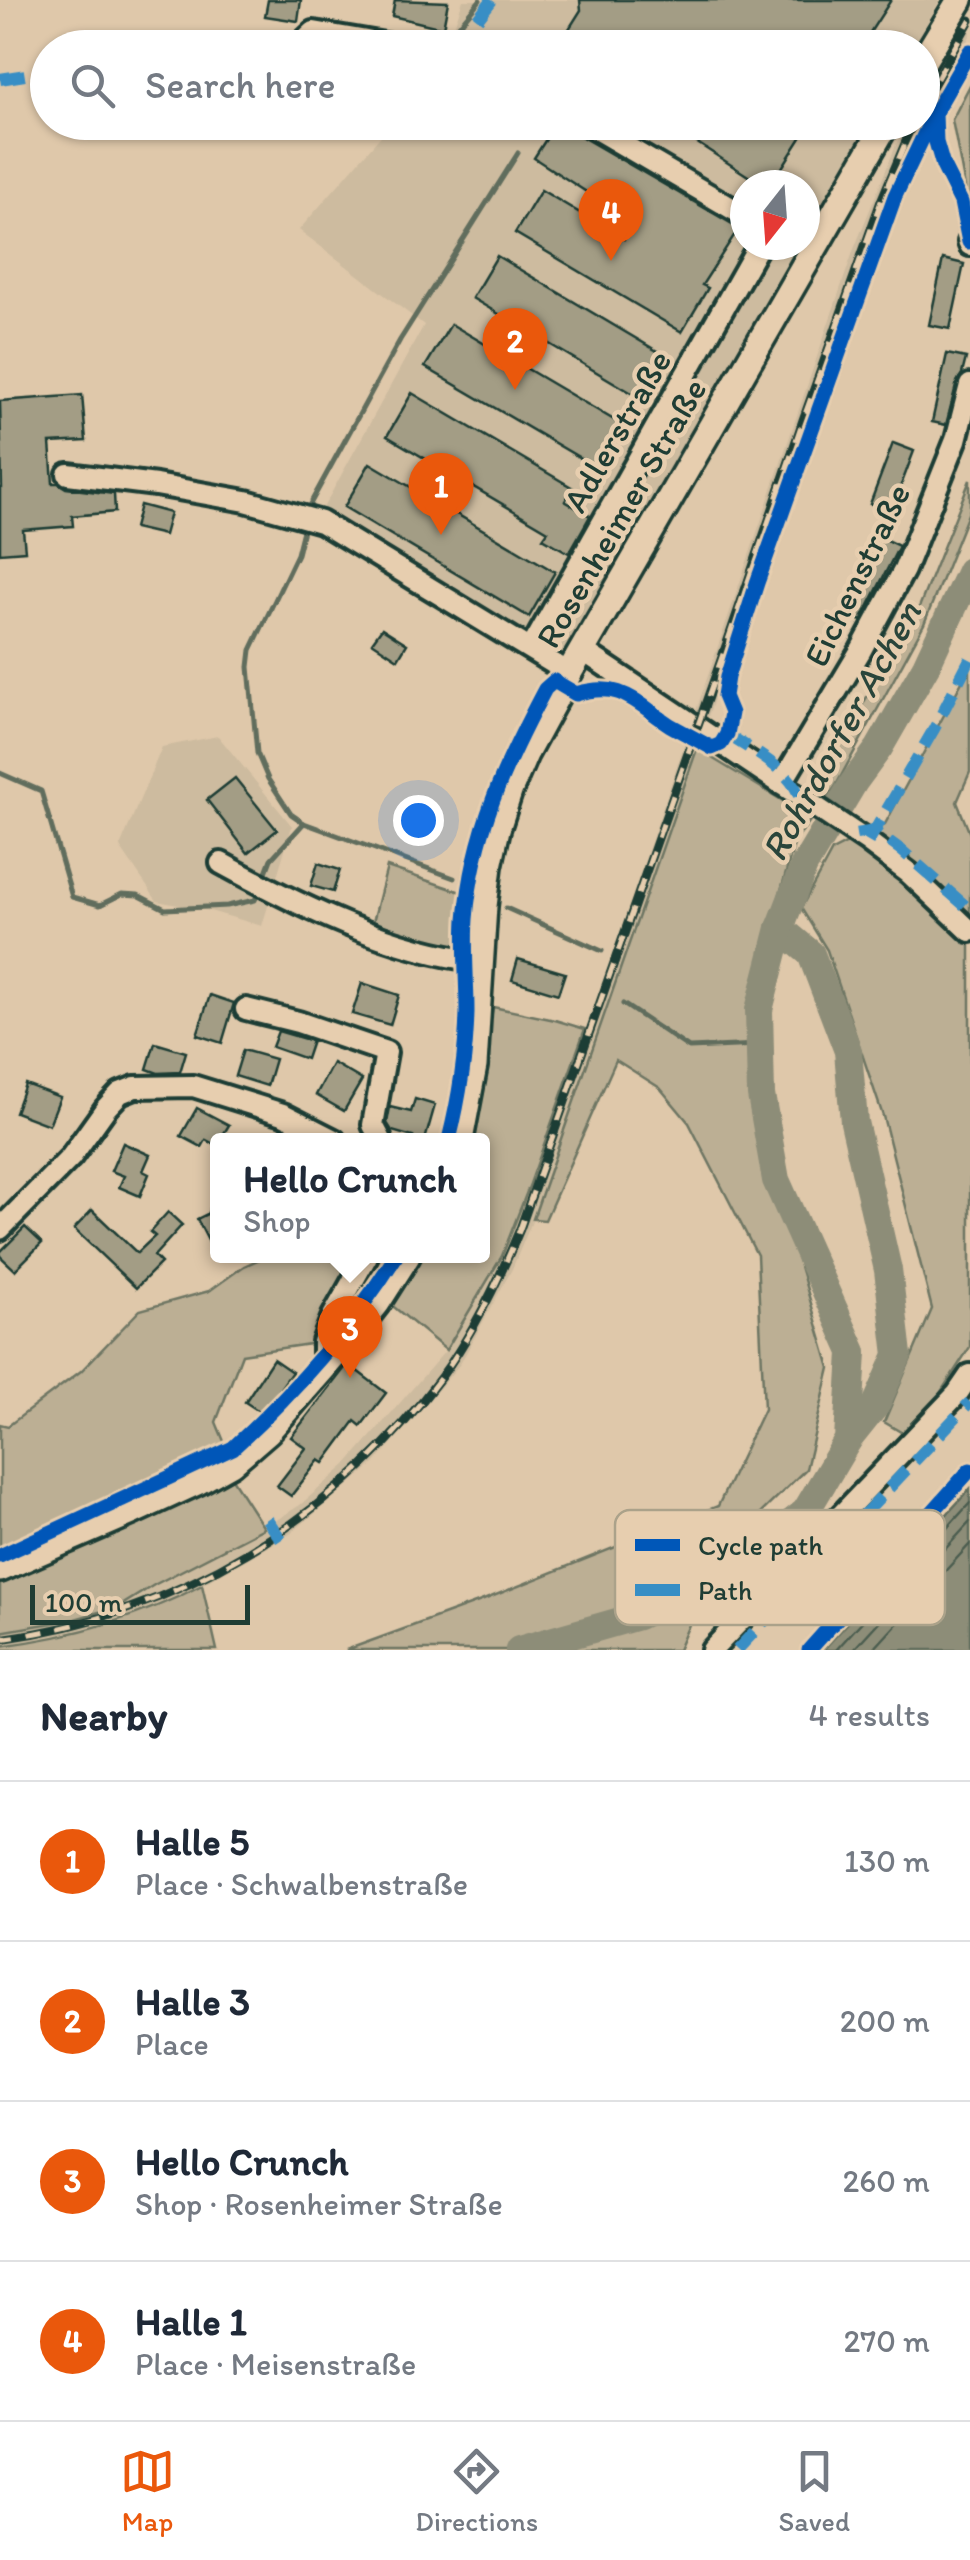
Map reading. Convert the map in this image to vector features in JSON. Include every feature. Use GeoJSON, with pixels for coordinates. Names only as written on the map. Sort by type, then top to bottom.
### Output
{"type":"FeatureCollection","features":[{"type":"Feature","properties":{"kind":"main road"},"geometry":{"type":"LineString","coordinates":[[940,33],[960,0]]}},
{"type":"Feature","properties":{"kind":"main road","name":"Rosenheimer Straße"},"geometry":{"type":"LineString","coordinates":[[820,222],[875,140]]}},
{"type":"Feature","properties":{"kind":"main road","name":"Rosenheimer Straße"},"geometry":{"type":"LineString","coordinates":[[461,1133],[474,1066],[489,866],[505,802],[525,754],[796,260]]}},
{"type":"Feature","properties":{"kind":"main road"},"geometry":{"type":"LineString","coordinates":[[0,1569],[134,1512],[231,1463],[268,1432],[323,1370],[377,1304],[403,1263]]}},
{"type":"Feature","properties":{"kind":"street"},"geometry":{"type":"LineString","coordinates":[[615,140],[730,207]]}},
{"type":"Feature","properties":{"kind":"street","name":"Adlerstraße"},"geometry":{"type":"LineString","coordinates":[[531,648],[751,260]]}},
{"type":"Feature","properties":{"kind":"street","name":"Eichenstraße"},"geometry":{"type":"LineString","coordinates":[[781,784],[904,570],[956,440],[970,385]]}},
{"type":"Feature","properties":{"kind":"street"},"geometry":{"type":"LineString","coordinates":[[68,474],[156,484],[246,501],[320,522],[569,673]]}},
{"type":"Feature","properties":{"kind":"street"},"geometry":{"type":"LineString","coordinates":[[582,650],[856,834],[910,873],[970,930]]}},
{"type":"Feature","properties":{"kind":"street"},"geometry":{"type":"LineString","coordinates":[[222,864],[275,893],[360,928],[409,946],[480,961]]}},
{"type":"Feature","properties":{"kind":"street"},"geometry":{"type":"LineString","coordinates":[[246,1009],[386,1052],[373,1125],[377,1133]]}},
{"type":"Feature","properties":{"kind":"street"},"geometry":{"type":"LineString","coordinates":[[0,1229],[71,1157],[120,1093],[136,1087],[193,1086],[284,1114],[321,1133]]}},
{"type":"Feature","properties":{"kind":"street"},"geometry":{"type":"LineString","coordinates":[[323,1370],[323,1342],[332,1316],[363,1263]]}},
{"type":"Feature","properties":{"kind":"street"},"geometry":{"type":"LineString","coordinates":[[846,1510],[957,1394],[970,1375]]}},
{"type":"Feature","properties":{"kind":"street"},"geometry":{"type":"LineString","coordinates":[[712,1650],[736,1625]]}},
{"type":"Feature","properties":{"kind":"shaded area"},"geometry":{"type":"Polygon","coordinates":[[[463,0],[940,0],[923,30],[453,30],[463,0]]]}},
{"type":"Feature","properties":{"kind":"shaded area"},"geometry":{"type":"Polygon","coordinates":[[[970,6],[970,36],[940,90],[940,58],[970,6]]]}},
{"type":"Feature","properties":{"kind":"shaded area"},"geometry":{"type":"Polygon","coordinates":[[[970,85],[970,213],[952,120],[970,85]]]}},
{"type":"Feature","properties":{"kind":"shaded area"},"geometry":{"type":"Polygon","coordinates":[[[377,140],[859,140],[820,207],[820,170],[730,170],[730,260],[789,260],[556,665],[317,519],[424,325],[299,230],[377,140]]]}},
{"type":"Feature","properties":{"kind":"shaded area"},"geometry":{"type":"Polygon","coordinates":[[[898,140],[915,140],[866,252],[533,1219],[512,1269],[460,1364],[374,1464],[290,1534],[178,1598],[79,1631],[0,1646],[0,1632],[120,1606],[300,1505],[346,1465],[446,1350],[502,1256],[530,1184],[607,971],[854,249],[898,140]]]}},
{"type":"Feature","properties":{"kind":"shaded area"},"geometry":{"type":"Polygon","coordinates":[[[970,480],[970,509],[924,624],[835,787],[795,841],[748,1005],[777,1188],[830,1368],[806,1469],[764,1510],[708,1510],[718,1506],[764,1409],[757,1255],[689,1123],[660,1088],[616,1060],[545,1220],[533,1219],[697,749],[798,810],[914,620],[970,480]]]}},
{"type":"Feature","properties":{"kind":"shaded area"},"geometry":{"type":"Polygon","coordinates":[[[970,667],[970,772],[957,802],[970,834],[970,1347],[911,1438],[884,1422],[932,1309],[883,1116],[827,950],[801,908],[832,851],[885,824],[970,667]]]}},
{"type":"Feature","properties":{"kind":"shaded area"},"geometry":{"type":"Polygon","coordinates":[[[218,736],[292,826],[262,926],[157,901],[120,847],[162,747],[218,736]]]}},
{"type":"Feature","properties":{"kind":"shaded area"},"geometry":{"type":"Polygon","coordinates":[[[387,867],[461,892],[458,950],[373,922],[387,867]]]}},
{"type":"Feature","properties":{"kind":"shaded area"},"geometry":{"type":"Polygon","coordinates":[[[493,1007],[585,1029],[502,1256],[446,1350],[389,1303],[413,1263],[490,1263],[490,1133],[470,1133],[493,1007]]]}},
{"type":"Feature","properties":{"kind":"shaded area"},"geometry":{"type":"Polygon","coordinates":[[[354,1263],[323,1342],[242,1354],[216,1422],[228,1451],[0,1554],[0,1424],[8,1426],[81,1371],[140,1310],[209,1291],[244,1266],[354,1263]]]}},
{"type":"Feature","properties":{"kind":"shaded area"},"geometry":{"type":"Polygon","coordinates":[[[229,1474],[264,1528],[120,1606],[75,1619],[0,1632],[0,1578],[229,1474]]]}},
{"type":"Feature","properties":{"kind":"shaded area"},"geometry":{"type":"Polygon","coordinates":[[[615,1547],[615,1625],[689,1625],[678,1650],[346,1650],[615,1547]]]}},
{"type":"Feature","properties":{"kind":"shaded area"},"geometry":{"type":"Polygon","coordinates":[[[202,1585],[217,1650],[0,1650],[0,1646],[78,1631],[129,1616],[202,1585]]]}},
{"type":"Feature","properties":{"kind":"water"},"geometry":{"type":"Polygon","coordinates":[[[970,1489],[970,1650],[823,1650],[846,1625],[945,1625],[945,1516],[970,1489]]]}},
{"type":"Feature","properties":{"kind":"building"},"geometry":{"type":"Polygon","coordinates":[[[268,0],[301,0],[298,21],[265,16],[268,0]]]}},
{"type":"Feature","properties":{"kind":"building"},"geometry":{"type":"Polygon","coordinates":[[[395,0],[448,2],[443,28],[392,16],[395,0]]]}},
{"type":"Feature","properties":{"kind":"building"},"geometry":{"type":"Polygon","coordinates":[[[580,0],[891,0],[872,30],[568,30],[581,10],[580,0]]]}},
{"type":"Feature","properties":{"kind":"building"},"geometry":{"type":"Polygon","coordinates":[[[546,140],[587,140],[730,223],[730,242],[702,285],[708,288],[682,332],[515,233],[541,190],[624,239],[634,223],[534,158],[546,140]]]}},
{"type":"Feature","properties":{"kind":"building"},"geometry":{"type":"Polygon","coordinates":[[[693,140],[800,140],[781,170],[739,170],[693,140]]]}},
{"type":"Feature","properties":{"kind":"building"},"geometry":{"type":"Polygon","coordinates":[[[497,256],[662,354],[637,396],[472,298],[497,256]]]}},
{"type":"Feature","properties":{"kind":"building"},"geometry":{"type":"Polygon","coordinates":[[[943,259],[964,264],[950,329],[929,325],[943,259]]]}},
{"type":"Feature","properties":{"kind":"building"},"geometry":{"type":"Polygon","coordinates":[[[451,324],[624,426],[599,469],[425,367],[451,324]]]}},
{"type":"Feature","properties":{"kind":"building"},"geometry":{"type":"Polygon","coordinates":[[[947,354],[966,358],[946,425],[932,422],[947,354]]]}},
{"type":"Feature","properties":{"kind":"building"},"geometry":{"type":"Polygon","coordinates":[[[412,393],[573,488],[565,501],[590,516],[569,553],[543,538],[548,531],[387,436],[412,393]]]}},
{"type":"Feature","properties":{"kind":"building"},"geometry":{"type":"Polygon","coordinates":[[[82,395],[86,441],[50,443],[53,483],[114,494],[115,512],[72,516],[73,526],[23,530],[25,551],[0,553],[0,401],[82,395]]]}},
{"type":"Feature","properties":{"kind":"building"},"geometry":{"type":"Polygon","coordinates":[[[893,443],[914,451],[891,512],[870,504],[893,443]]]}},
{"type":"Feature","properties":{"kind":"building"},"geometry":{"type":"Polygon","coordinates":[[[370,463],[555,572],[529,617],[344,507],[370,463]]]}},
{"type":"Feature","properties":{"kind":"building"},"geometry":{"type":"Polygon","coordinates":[[[140,505],[170,513],[164,535],[134,528],[140,505]]]}},
{"type":"Feature","properties":{"kind":"building"},"geometry":{"type":"Polygon","coordinates":[[[880,537],[899,546],[861,621],[845,614],[880,537]]]}},
{"type":"Feature","properties":{"kind":"building"},"geometry":{"type":"Polygon","coordinates":[[[382,628],[407,644],[398,659],[372,642],[382,628]]]}},
{"type":"Feature","properties":{"kind":"building"},"geometry":{"type":"Polygon","coordinates":[[[235,778],[277,830],[248,853],[207,800],[235,778]]]}},
{"type":"Feature","properties":{"kind":"building"},"geometry":{"type":"Polygon","coordinates":[[[318,863],[340,870],[333,892],[311,886],[318,863]]]}},
{"type":"Feature","properties":{"kind":"building"},"geometry":{"type":"Polygon","coordinates":[[[518,959],[565,973],[558,994],[512,980],[518,959]]]}},
{"type":"Feature","properties":{"kind":"building"},"geometry":{"type":"Polygon","coordinates":[[[362,983],[399,995],[390,1025],[352,1014],[362,983]]]}},
{"type":"Feature","properties":{"kind":"building"},"geometry":{"type":"Polygon","coordinates":[[[210,995],[234,1003],[222,1043],[197,1035],[210,995]]]}},
{"type":"Feature","properties":{"kind":"building"},"geometry":{"type":"Polygon","coordinates":[[[278,1031],[312,1041],[306,1059],[272,1047],[278,1031]]]}},
{"type":"Feature","properties":{"kind":"building"},"geometry":{"type":"Polygon","coordinates":[[[155,1043],[186,1052],[180,1072],[147,1069],[155,1043]]]}},
{"type":"Feature","properties":{"kind":"building"},"geometry":{"type":"Polygon","coordinates":[[[243,1050],[275,1059],[267,1086],[235,1076],[243,1050]]]}},
{"type":"Feature","properties":{"kind":"building"},"geometry":{"type":"Polygon","coordinates":[[[333,1063],[362,1080],[344,1111],[316,1095],[333,1063]]]}},
{"type":"Feature","properties":{"kind":"building"},"geometry":{"type":"Polygon","coordinates":[[[25,1084],[60,1097],[49,1125],[15,1112],[25,1084]]]}},
{"type":"Feature","properties":{"kind":"building"},"geometry":{"type":"Polygon","coordinates":[[[415,1099],[435,1105],[427,1133],[392,1131],[387,1123],[390,1107],[411,1112],[415,1099]]]}},
{"type":"Feature","properties":{"kind":"building"},"geometry":{"type":"Polygon","coordinates":[[[197,1108],[229,1125],[224,1133],[210,1133],[210,1142],[206,1140],[202,1147],[181,1136],[197,1108]]]}},
{"type":"Feature","properties":{"kind":"building"},"geometry":{"type":"Polygon","coordinates":[[[123,1143],[150,1155],[143,1171],[149,1174],[140,1196],[119,1187],[124,1176],[111,1171],[123,1143]]]}},
{"type":"Feature","properties":{"kind":"building"},"geometry":{"type":"Polygon","coordinates":[[[210,1209],[210,1244],[197,1219],[210,1209]]]}},
{"type":"Feature","properties":{"kind":"building"},"geometry":{"type":"Polygon","coordinates":[[[92,1210],[137,1253],[155,1236],[150,1232],[168,1212],[182,1225],[154,1256],[161,1263],[136,1288],[74,1229],[92,1210]]]}},
{"type":"Feature","properties":{"kind":"building"},"geometry":{"type":"Polygon","coordinates":[[[25,1227],[42,1243],[15,1270],[0,1252],[25,1227]]]}},
{"type":"Feature","properties":{"kind":"building"},"geometry":{"type":"Polygon","coordinates":[[[273,1359],[292,1372],[262,1413],[245,1402],[273,1359]]]}},
{"type":"Feature","properties":{"kind":"building"},"geometry":{"type":"Polygon","coordinates":[[[348,1364],[386,1393],[361,1426],[355,1421],[324,1463],[319,1460],[291,1496],[277,1486],[306,1448],[291,1437],[348,1364]]]}},
{"type":"Feature","properties":{"kind":"waterway"},"geometry":{"type":"LineString","coordinates":[[455,30],[480,0]]}},
{"type":"Feature","properties":{"kind":"waterway"},"geometry":{"type":"LineString","coordinates":[[309,506],[400,340],[518,153]]}},
{"type":"Feature","properties":{"kind":"waterway"},"geometry":{"type":"LineString","coordinates":[[303,530],[297,554],[251,650],[257,753],[268,779],[291,814],[304,823],[454,878]]}},
{"type":"Feature","properties":{"kind":"waterway","name":"Rohrdorfer Achen"},"geometry":{"type":"LineString","coordinates":[[807,1510],[848,1440],[853,1352],[776,1180],[761,1095],[759,1010],[780,928],[804,866],[926,666],[970,571]]}},
{"type":"Feature","properties":{"kind":"waterway"},"geometry":{"type":"LineString","coordinates":[[0,773],[41,791],[72,897],[100,905],[122,894],[138,895],[165,909],[227,906],[255,900],[259,891]]}},
{"type":"Feature","properties":{"kind":"waterway"},"geometry":{"type":"LineString","coordinates":[[263,880],[271,859],[304,823]]}},
{"type":"Feature","properties":{"kind":"waterway"},"geometry":{"type":"LineString","coordinates":[[506,908],[602,951]]}},
{"type":"Feature","properties":{"kind":"waterway","name":"Rohrdorfer Achen"},"geometry":{"type":"LineString","coordinates":[[780,928],[811,954],[848,1051],[854,1122],[888,1270],[898,1355],[876,1405],[848,1440]]}},
{"type":"Feature","properties":{"kind":"waterway"},"geometry":{"type":"LineString","coordinates":[[623,1004],[689,1048],[760,1045]]}},
{"type":"Feature","properties":{"kind":"waterway","name":"Rohrdorfer Achen"},"geometry":{"type":"LineString","coordinates":[[519,1650],[615,1623]]}},
{"type":"Feature","properties":{"kind":"railway"},"geometry":{"type":"LineString","coordinates":[[940,73],[970,20]]}},
{"type":"Feature","properties":{"kind":"railway"},"geometry":{"type":"LineString","coordinates":[[0,1639],[66,1627],[129,1608],[190,1584],[247,1553],[301,1517],[352,1475],[398,1429],[464,1342],[520,1229],[803,420],[906,140]]}},
{"type":"Feature","properties":{"kind":"marked path"},"geometry":{"type":"LineString","coordinates":[[469,30],[492,0]]}},
{"type":"Feature","properties":{"kind":"marked path"},"geometry":{"type":"LineString","coordinates":[[0,79],[30,75]]}},
{"type":"Feature","properties":{"kind":"marked path"},"geometry":{"type":"LineString","coordinates":[[868,842],[970,659]]}},
{"type":"Feature","properties":{"kind":"marked path"},"geometry":{"type":"LineString","coordinates":[[727,734],[779,769],[799,796]]}},
{"type":"Feature","properties":{"kind":"marked path"},"geometry":{"type":"LineString","coordinates":[[856,834],[875,831],[970,910]]}},
{"type":"Feature","properties":{"kind":"marked path"},"geometry":{"type":"LineString","coordinates":[[869,1510],[970,1402]]}},
{"type":"Feature","properties":{"kind":"marked path"},"geometry":{"type":"LineString","coordinates":[[267,1519],[287,1548]]}},
{"type":"Feature","properties":{"kind":"marked path"},"geometry":{"type":"LineString","coordinates":[[737,1650],[760,1625]]}},
{"type":"Feature","properties":{"kind":"cycle path"},"geometry":{"type":"LineString","coordinates":[[940,103],[970,51]]}},
{"type":"Feature","properties":{"kind":"cycle path"},"geometry":{"type":"LineString","coordinates":[[450,1133],[465,1045],[465,931],[470,887],[493,800],[517,744],[545,689],[554,681],[576,694],[605,690],[627,696],[712,748],[721,744],[731,713],[724,696],[727,677],[757,583],[895,196],[922,140]]}},
{"type":"Feature","properties":{"kind":"cycle path"},"geometry":{"type":"LineString","coordinates":[[936,140],[943,166],[961,202],[969,242]]}},
{"type":"Feature","properties":{"kind":"cycle path"},"geometry":{"type":"LineString","coordinates":[[0,1556],[233,1448],[321,1357],[391,1263]]}},
{"type":"Feature","properties":{"kind":"cycle path"},"geometry":{"type":"LineString","coordinates":[[934,1510],[970,1470]]}},
{"type":"Feature","properties":{"kind":"cycle path"},"geometry":{"type":"LineString","coordinates":[[809,1650],[831,1625]]}},
{"type":"Feature","properties":{"kind":"place","name":"Halle 1"},"geometry":{"type":"Point","coordinates":[611,261]}},
{"type":"Feature","properties":{"kind":"place","name":"Halle 3"},"geometry":{"type":"Point","coordinates":[515,390]}},
{"type":"Feature","properties":{"kind":"place","name":"Halle 5"},"geometry":{"type":"Point","coordinates":[441,535]}},
{"type":"Feature","properties":{"kind":"place","name":"Hello Crunch"},"geometry":{"type":"Point","coordinates":[350,1378]}}]}
